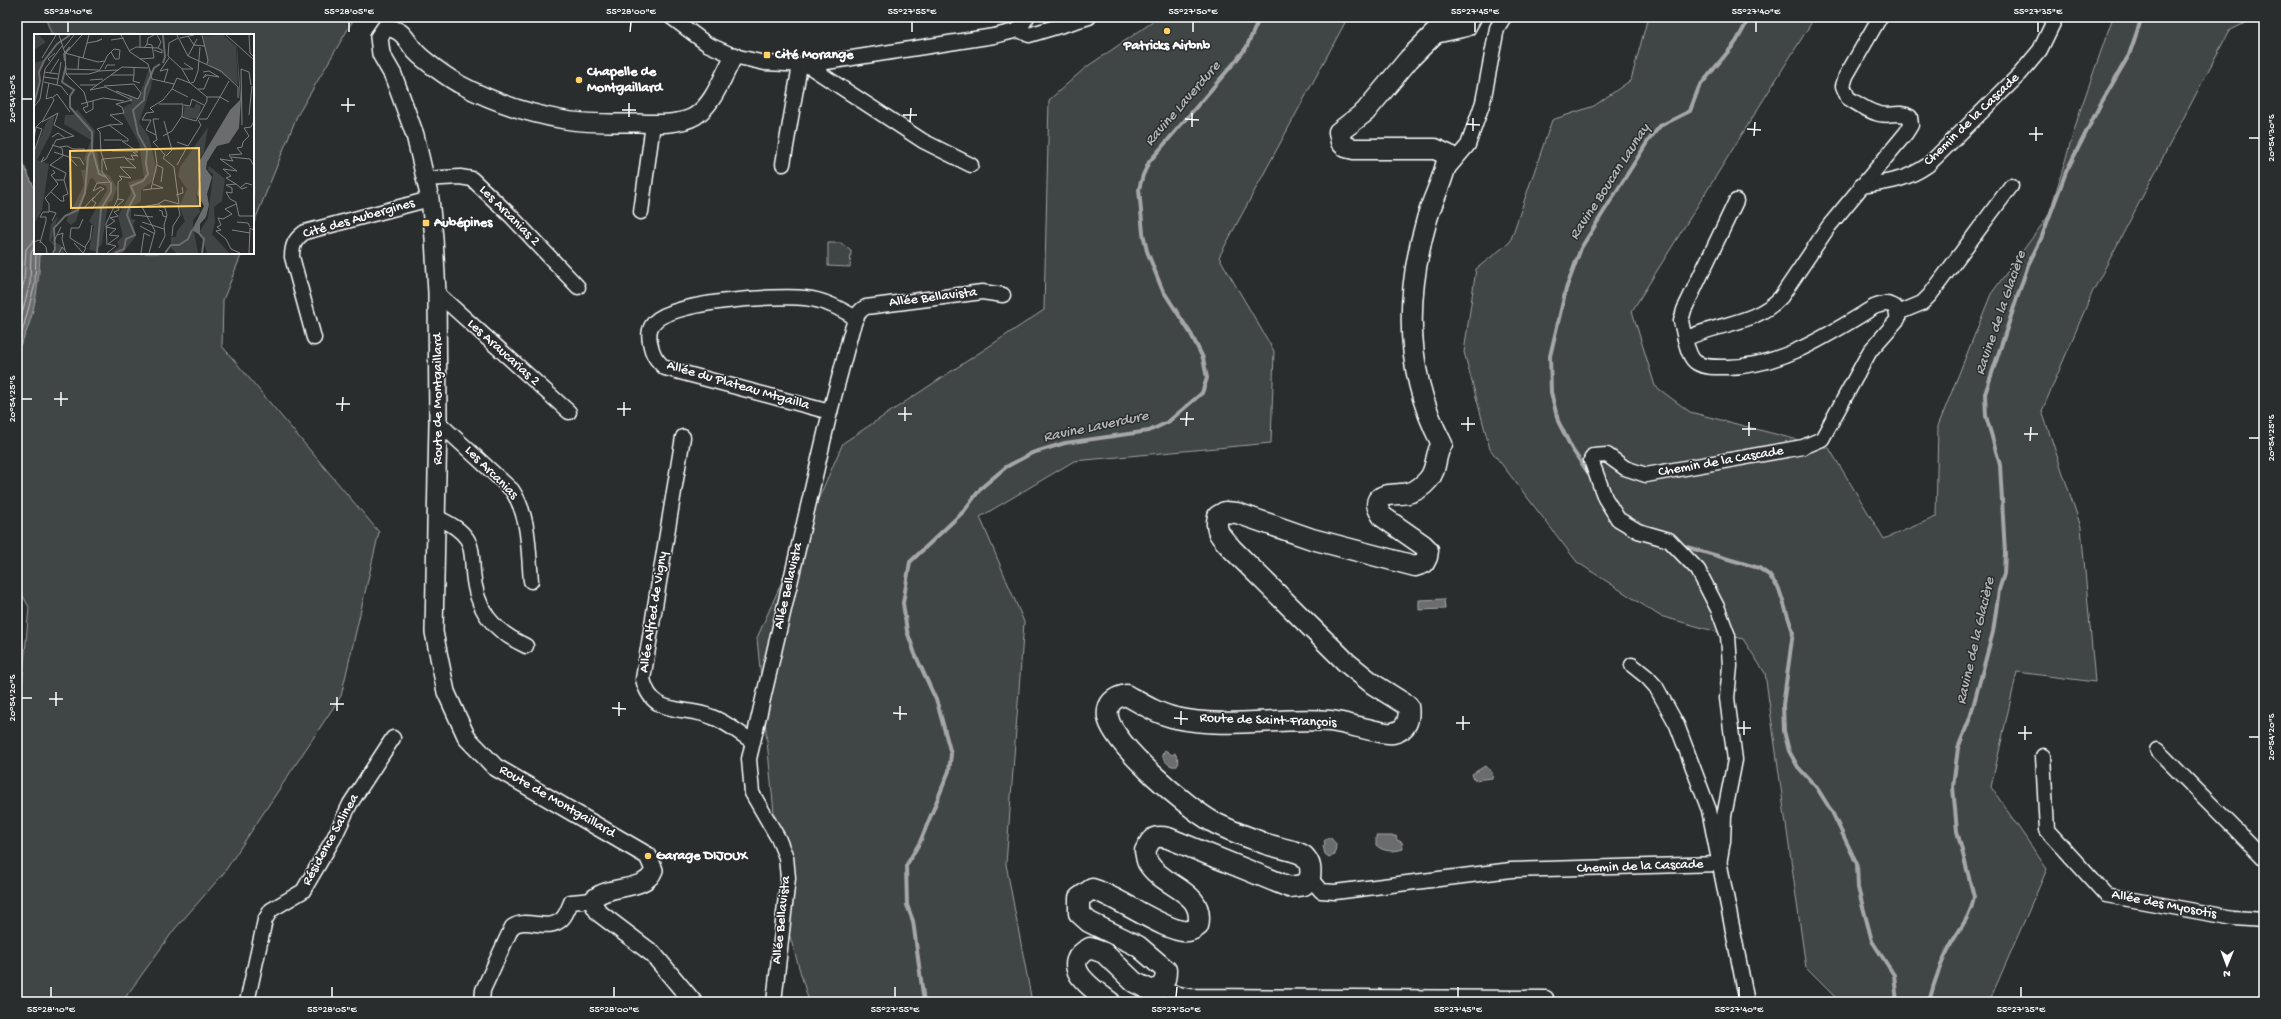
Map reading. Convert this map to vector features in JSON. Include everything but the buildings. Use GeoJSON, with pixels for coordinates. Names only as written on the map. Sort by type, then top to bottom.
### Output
{"type":"FeatureCollection","features":[{"type":"Feature","properties":{"kind":"main road","name":"Route de Saint-François"},"geometry":{"type":"LineString","coordinates":[[1310,878],[1311,866],[1303,855],[1265,844],[1213,822],[1184,804],[1123,743],[1110,726],[1107,716],[1109,704],[1116,697],[1126,695],[1150,708],[1176,718],[1215,722],[1330,721],[1391,734],[1403,729],[1410,718],[1408,706],[1373,684],[1347,663],[1232,549],[1219,534],[1216,526],[1218,516],[1225,512],[1237,513],[1273,527],[1385,560],[1415,566],[1424,563],[1428,557],[1428,550],[1423,545],[1383,517],[1379,511],[1378,504],[1380,499],[1386,494],[1408,494],[1420,488],[1434,473],[1438,450],[1442,444],[1434,429],[1413,356],[1411,304],[1417,254],[1428,216],[1446,171],[1448,155],[1435,149],[1354,149],[1346,147],[1341,142],[1340,132],[1364,112],[1409,58],[1435,33],[1466,26],[1471,17]]}},
{"type":"Feature","properties":{"kind":"main road"},"geometry":{"type":"LineString","coordinates":[[1110,1002],[1084,981],[1077,970],[1076,960],[1082,952],[1090,948],[1104,953],[1134,982],[1152,990],[1161,988],[1166,980],[1166,970],[1138,946],[1089,922],[1079,913],[1079,898],[1092,889],[1106,892],[1171,928],[1187,932],[1198,926],[1201,915],[1195,901],[1167,880],[1148,863],[1145,851],[1151,839],[1157,836],[1168,838],[1289,887],[1304,884],[1310,878]]}},
{"type":"Feature","properties":{"kind":"street"},"geometry":{"type":"LineString","coordinates":[[671,17],[707,44],[734,56],[765,63],[804,65],[938,46],[1019,30],[1029,35],[1089,17]]}},
{"type":"Feature","properties":{"kind":"street"},"geometry":{"type":"LineString","coordinates":[[1019,30],[1027,17]]}},
{"type":"Feature","properties":{"kind":"street"},"geometry":{"type":"LineString","coordinates":[[1446,171],[1468,144],[1483,102],[1497,28],[1504,17]]}},
{"type":"Feature","properties":{"kind":"street"},"geometry":{"type":"LineString","coordinates":[[1685,339],[1706,330],[1746,320],[1763,313],[1774,305],[1781,298],[1829,226],[1911,125],[1910,117],[1904,113],[1887,115],[1876,114],[1848,98],[1843,86],[1846,76],[1880,17]]}},
{"type":"Feature","properties":{"kind":"street","name":"Chemin de la Cascade"},"geometry":{"type":"LineString","coordinates":[[1861,186],[1900,180],[1916,174],[1928,165],[2020,74],[2040,50],[2056,17]]}},
{"type":"Feature","properties":{"kind":"street","name":"Route de Montgaillard"},"geometry":{"type":"LineString","coordinates":[[593,900],[597,896],[612,889],[647,880],[654,870],[653,862],[648,856],[630,845],[495,767],[467,738],[446,692],[434,632],[438,422],[437,293],[430,199],[415,135],[393,75],[381,54],[379,37],[384,22],[404,34],[416,52],[458,83],[514,107],[566,120],[653,124],[674,122],[694,117],[712,98],[734,56]]}},
{"type":"Feature","properties":{"kind":"street"},"geometry":{"type":"LineString","coordinates":[[782,164],[804,65]]}},
{"type":"Feature","properties":{"kind":"street"},"geometry":{"type":"LineString","coordinates":[[804,65],[923,141],[970,164]]}},
{"type":"Feature","properties":{"kind":"street"},"geometry":{"type":"LineString","coordinates":[[641,212],[653,124]]}},
{"type":"Feature","properties":{"kind":"street","name":"Les Arcanias 2"},"geometry":{"type":"LineString","coordinates":[[425,179],[460,176],[472,179],[511,216],[578,287]]}},
{"type":"Feature","properties":{"kind":"street"},"geometry":{"type":"LineString","coordinates":[[1736,201],[1684,310],[1681,320],[1690,353],[1697,363],[1712,367],[1748,367],[1772,361],[1803,348],[1882,304],[1890,304],[1895,307],[1898,313],[1922,303],[1930,295],[2011,186]]}},
{"type":"Feature","properties":{"kind":"street","name":"Cité des Aubergines"},"geometry":{"type":"LineString","coordinates":[[314,338],[292,257],[293,244],[297,237],[305,232],[430,199]]}},
{"type":"Feature","properties":{"kind":"street","name":"Allée Bellavista"},"geometry":{"type":"LineString","coordinates":[[774,1002],[788,878],[786,857],[778,838],[752,793],[749,760],[752,741],[830,412],[856,318],[861,309],[880,304],[982,292],[1003,295]]}},
{"type":"Feature","properties":{"kind":"street","name":"Les Araucarias 2"},"geometry":{"type":"LineString","coordinates":[[437,293],[569,412]]}},
{"type":"Feature","properties":{"kind":"street","name":"Allée du Plateau Mtgailla"},"geometry":{"type":"LineString","coordinates":[[830,412],[665,368],[652,352],[649,336],[652,324],[660,318],[679,310],[759,297],[815,300],[837,307],[856,318]]}},
{"type":"Feature","properties":{"kind":"street","name":"Chemin de la Cascade"},"geometry":{"type":"LineString","coordinates":[[1310,878],[1321,891],[1335,892],[1511,870],[1719,864],[1723,841],[1724,816],[1735,760],[1726,698],[1730,666],[1728,636],[1718,609],[1698,570],[1669,540],[1638,531],[1618,519],[1605,498],[1591,460],[1593,456],[1607,455],[1625,468],[1646,475],[1686,469],[1759,453],[1803,447],[1822,439],[1870,351],[1882,336],[1893,326],[1898,319],[1898,313]]}},
{"type":"Feature","properties":{"kind":"street","name":"Les Arcanias"},"geometry":{"type":"LineString","coordinates":[[438,422],[512,490],[521,503],[526,518],[531,581]]}},
{"type":"Feature","properties":{"kind":"street","name":"Allée Alfred de Vigny"},"geometry":{"type":"LineString","coordinates":[[683,437],[643,679],[645,688],[649,696],[662,706],[713,717],[752,741]]}},
{"type":"Feature","properties":{"kind":"street"},"geometry":{"type":"LineString","coordinates":[[437,517],[459,530],[467,540],[471,552],[476,592],[486,617],[496,628],[509,638],[526,646]]}},
{"type":"Feature","properties":{"kind":"street"},"geometry":{"type":"LineString","coordinates":[[1632,665],[1647,677],[1656,687],[1677,725],[1709,810],[1747,1002]]}},
{"type":"Feature","properties":{"kind":"street","name":"Résidence Salinea"},"geometry":{"type":"LineString","coordinates":[[247,1002],[265,920],[271,910],[303,890],[334,838],[350,804],[393,738]]}},
{"type":"Feature","properties":{"kind":"street"},"geometry":{"type":"LineString","coordinates":[[2157,750],[2264,858]]}},
{"type":"Feature","properties":{"kind":"street","name":"Allée des Myosotis"},"geometry":{"type":"LineString","coordinates":[[2043,756],[2047,830],[2106,895],[2234,918],[2264,920]]}},
{"type":"Feature","properties":{"kind":"street"},"geometry":{"type":"LineString","coordinates":[[482,1002],[483,990],[512,927],[524,922],[541,925],[553,923],[563,918],[571,902],[593,900],[599,913],[653,954],[693,1002]]}},
{"type":"Feature","properties":{"kind":"street"},"geometry":{"type":"LineString","coordinates":[[1161,988],[1170,992],[1189,996],[1546,998]]}},
{"type":"Feature","properties":{"kind":"shaded area"},"geometry":{"type":"Polygon","coordinates":[[[45,17],[355,17],[297,116],[254,223],[254,34],[52,34],[45,17]]]}},
{"type":"Feature","properties":{"kind":"shaded area"},"geometry":{"type":"Polygon","coordinates":[[[1160,17],[1348,17],[1219,257],[1274,351],[1271,443],[1074,461],[980,517],[1024,622],[1006,864],[1032,1002],[809,1002],[784,916],[757,638],[843,443],[1044,310],[1049,100],[1085,68],[1160,17]]]}},
{"type":"Feature","properties":{"kind":"shaded area"},"geometry":{"type":"Polygon","coordinates":[[[1648,17],[1815,17],[1632,311],[1655,386],[1690,412],[1829,448],[1884,539],[1936,517],[1938,426],[1991,294],[2049,215],[2080,111],[2113,17],[2257,17],[2229,31],[2092,293],[2042,411],[2081,527],[2095,682],[2017,672],[1991,787],[2047,869],[1989,1002],[1840,1002],[1806,968],[1765,673],[1743,639],[1660,616],[1577,562],[1490,449],[1464,352],[1476,269],[1510,242],[1552,120],[1594,106],[1631,80],[1648,17]]]}},
{"type":"Feature","properties":{"kind":"shaded area"},"geometry":{"type":"Polygon","coordinates":[[[828,243],[841,243],[851,251],[850,267],[828,266],[828,243]]]}},
{"type":"Feature","properties":{"kind":"shaded area"},"geometry":{"type":"Polygon","coordinates":[[[38,254],[242,254],[223,300],[222,346],[379,532],[341,696],[223,874],[174,930],[122,1002],[17,1002],[17,744],[29,607],[17,585],[17,289],[38,254]]]}},
{"type":"Feature","properties":{"kind":"water"},"geometry":{"type":"Polygon","coordinates":[[[17,151],[34,187],[34,254],[40,254],[37,291],[34,304],[28,328],[17,351],[17,151]]]}},
{"type":"Feature","properties":{"kind":"water"},"geometry":{"type":"Polygon","coordinates":[[[1444,599],[1445,609],[1419,610],[1419,600],[1444,599]]]}},
{"type":"Feature","properties":{"kind":"water"},"geometry":{"type":"Polygon","coordinates":[[[1165,750],[1172,755],[1175,753],[1179,762],[1177,766],[1172,766],[1164,760],[1162,755],[1165,750]]]}},
{"type":"Feature","properties":{"kind":"water"},"geometry":{"type":"Polygon","coordinates":[[[1485,766],[1492,772],[1493,778],[1474,780],[1472,774],[1485,766]]]}},
{"type":"Feature","properties":{"kind":"water"},"geometry":{"type":"Polygon","coordinates":[[[1376,836],[1396,836],[1397,840],[1402,842],[1403,849],[1392,851],[1382,849],[1376,845],[1376,836]]]}},
{"type":"Feature","properties":{"kind":"water"},"geometry":{"type":"Polygon","coordinates":[[[1330,837],[1336,844],[1335,855],[1329,857],[1325,854],[1323,846],[1325,844],[1324,841],[1330,837]]]}},
{"type":"Feature","properties":{"kind":"waterway","name":"Ravine Laverdure"},"geometry":{"type":"LineString","coordinates":[[924,1002],[913,921],[907,905],[906,866],[920,842],[949,771],[951,754],[937,702],[915,654],[907,631],[903,603],[910,562],[964,511],[981,488],[1006,467],[1032,453],[1065,443],[1149,431],[1168,422],[1202,393],[1207,378],[1203,358],[1191,334],[1162,289],[1147,251],[1143,233],[1139,189],[1149,162],[1246,48],[1260,17]]}},
{"type":"Feature","properties":{"kind":"waterway","name":"Ravine Boucan Launay"},"geometry":{"type":"LineString","coordinates":[[1591,477],[1572,449],[1558,421],[1551,392],[1550,356],[1566,289],[1581,248],[1648,141],[1660,126],[1690,111],[1699,87],[1736,42],[1750,17]]}},
{"type":"Feature","properties":{"kind":"waterway","name":"Ravine de la Glacière"},"geometry":{"type":"LineString","coordinates":[[1929,1002],[1947,951],[1968,916],[1973,904],[1974,897],[1957,831],[1953,787],[1958,748],[1970,718],[1993,632],[1999,590],[2004,574],[2005,553],[2000,465],[1986,416],[1985,394],[2028,265],[2041,239],[2066,172],[2100,105],[2129,55],[2142,17]]}},
{"type":"Feature","properties":{"kind":"waterway","name":"Ravine Boucan Launay"},"geometry":{"type":"LineString","coordinates":[[1680,545],[1759,568],[1769,575],[1779,589],[1793,632],[1783,705],[1784,731],[1789,751],[1798,767],[1817,788],[1832,812],[1857,864],[1858,888],[1872,941],[1894,975],[1897,1002]]}},
{"type":"Feature","properties":{"kind":"place","name":"Patricks Airbnb"},"geometry":{"type":"Point","coordinates":[1167,31]}},
{"type":"Feature","properties":{"kind":"place","name":"Cité Morange"},"geometry":{"type":"Point","coordinates":[767,55]}},
{"type":"Feature","properties":{"kind":"place","name":"Chapelle de Montgaillard"},"geometry":{"type":"Point","coordinates":[579,80]}},
{"type":"Feature","properties":{"kind":"place","name":"Aubépines"},"geometry":{"type":"Point","coordinates":[426,223]}},
{"type":"Feature","properties":{"kind":"place","name":"Garage DIJOUX"},"geometry":{"type":"Point","coordinates":[648,856]}}]}
